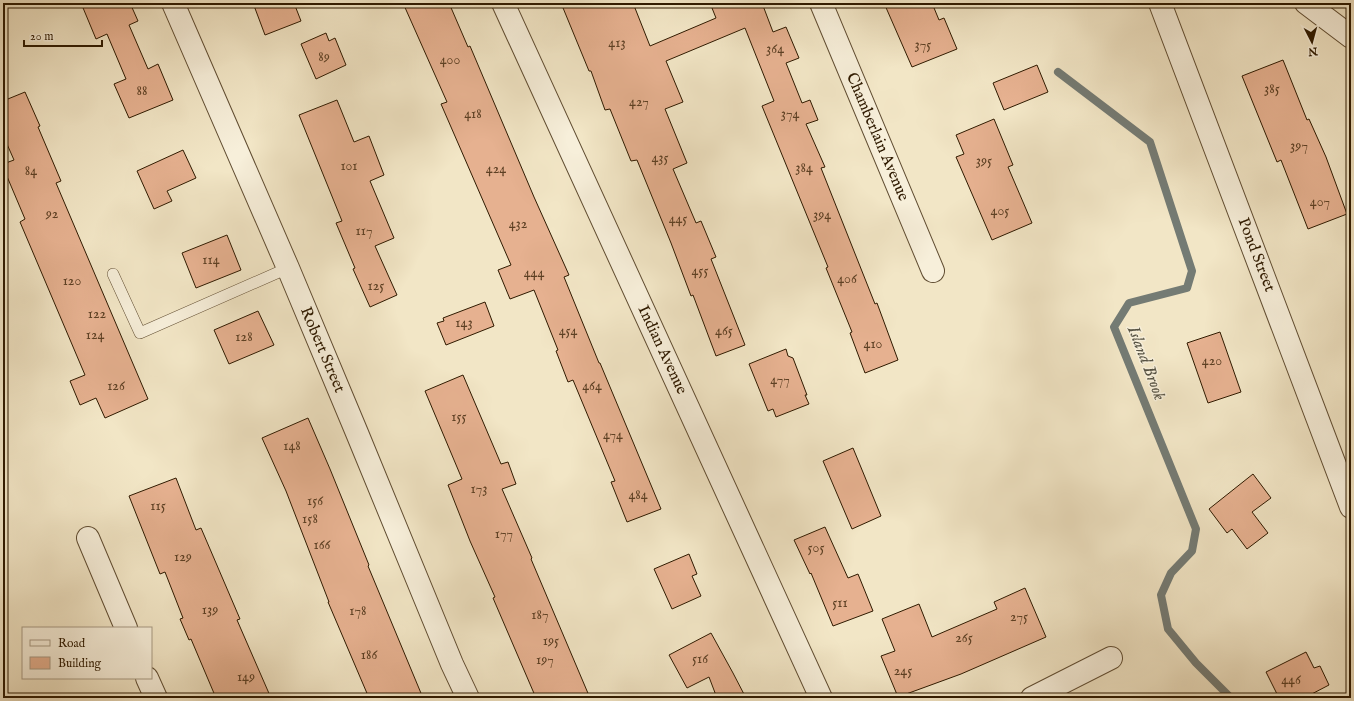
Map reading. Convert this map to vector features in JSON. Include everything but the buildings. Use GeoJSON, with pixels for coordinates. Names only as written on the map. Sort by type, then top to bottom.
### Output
{"type":"FeatureCollection","features":[{"type":"Feature","properties":{"kind":"street","name":"Robert Street"},"geometry":{"type":"LineString","coordinates":[[172,3],[288,268],[452,664],[468,698]]}},
{"type":"Feature","properties":{"kind":"street","name":"Indian Avenue"},"geometry":{"type":"LineString","coordinates":[[502,3],[821,698]]}},
{"type":"Feature","properties":{"kind":"street","name":"Chamberlain Avenue"},"geometry":{"type":"LineString","coordinates":[[820,3],[933,271]]}},
{"type":"Feature","properties":{"kind":"street","name":"Pond Street"},"geometry":{"type":"LineString","coordinates":[[1160,3],[1351,507]]}},
{"type":"Feature","properties":{"kind":"street"},"geometry":{"type":"LineString","coordinates":[[1306,3],[1351,37]]}},
{"type":"Feature","properties":{"kind":"street"},"geometry":{"type":"LineString","coordinates":[[88,538],[126,627]]}},
{"type":"Feature","properties":{"kind":"street"},"geometry":{"type":"LineString","coordinates":[[1032,698],[1111,658]]}},
{"type":"Feature","properties":{"kind":"street"},"geometry":{"type":"LineString","coordinates":[[147,679],[156,698]]}},
{"type":"Feature","properties":{"kind":"lane"},"geometry":{"type":"LineString","coordinates":[[113,274],[140,333],[288,268]]}},
{"type":"Feature","properties":{"kind":"waterway","name":"Island Brook"},"geometry":{"type":"LineString","coordinates":[[1058,72],[1150,142],[1192,271],[1187,288],[1129,303],[1114,327],[1196,529],[1192,551],[1171,573],[1161,595],[1168,629],[1196,663],[1231,698]]}}]}
